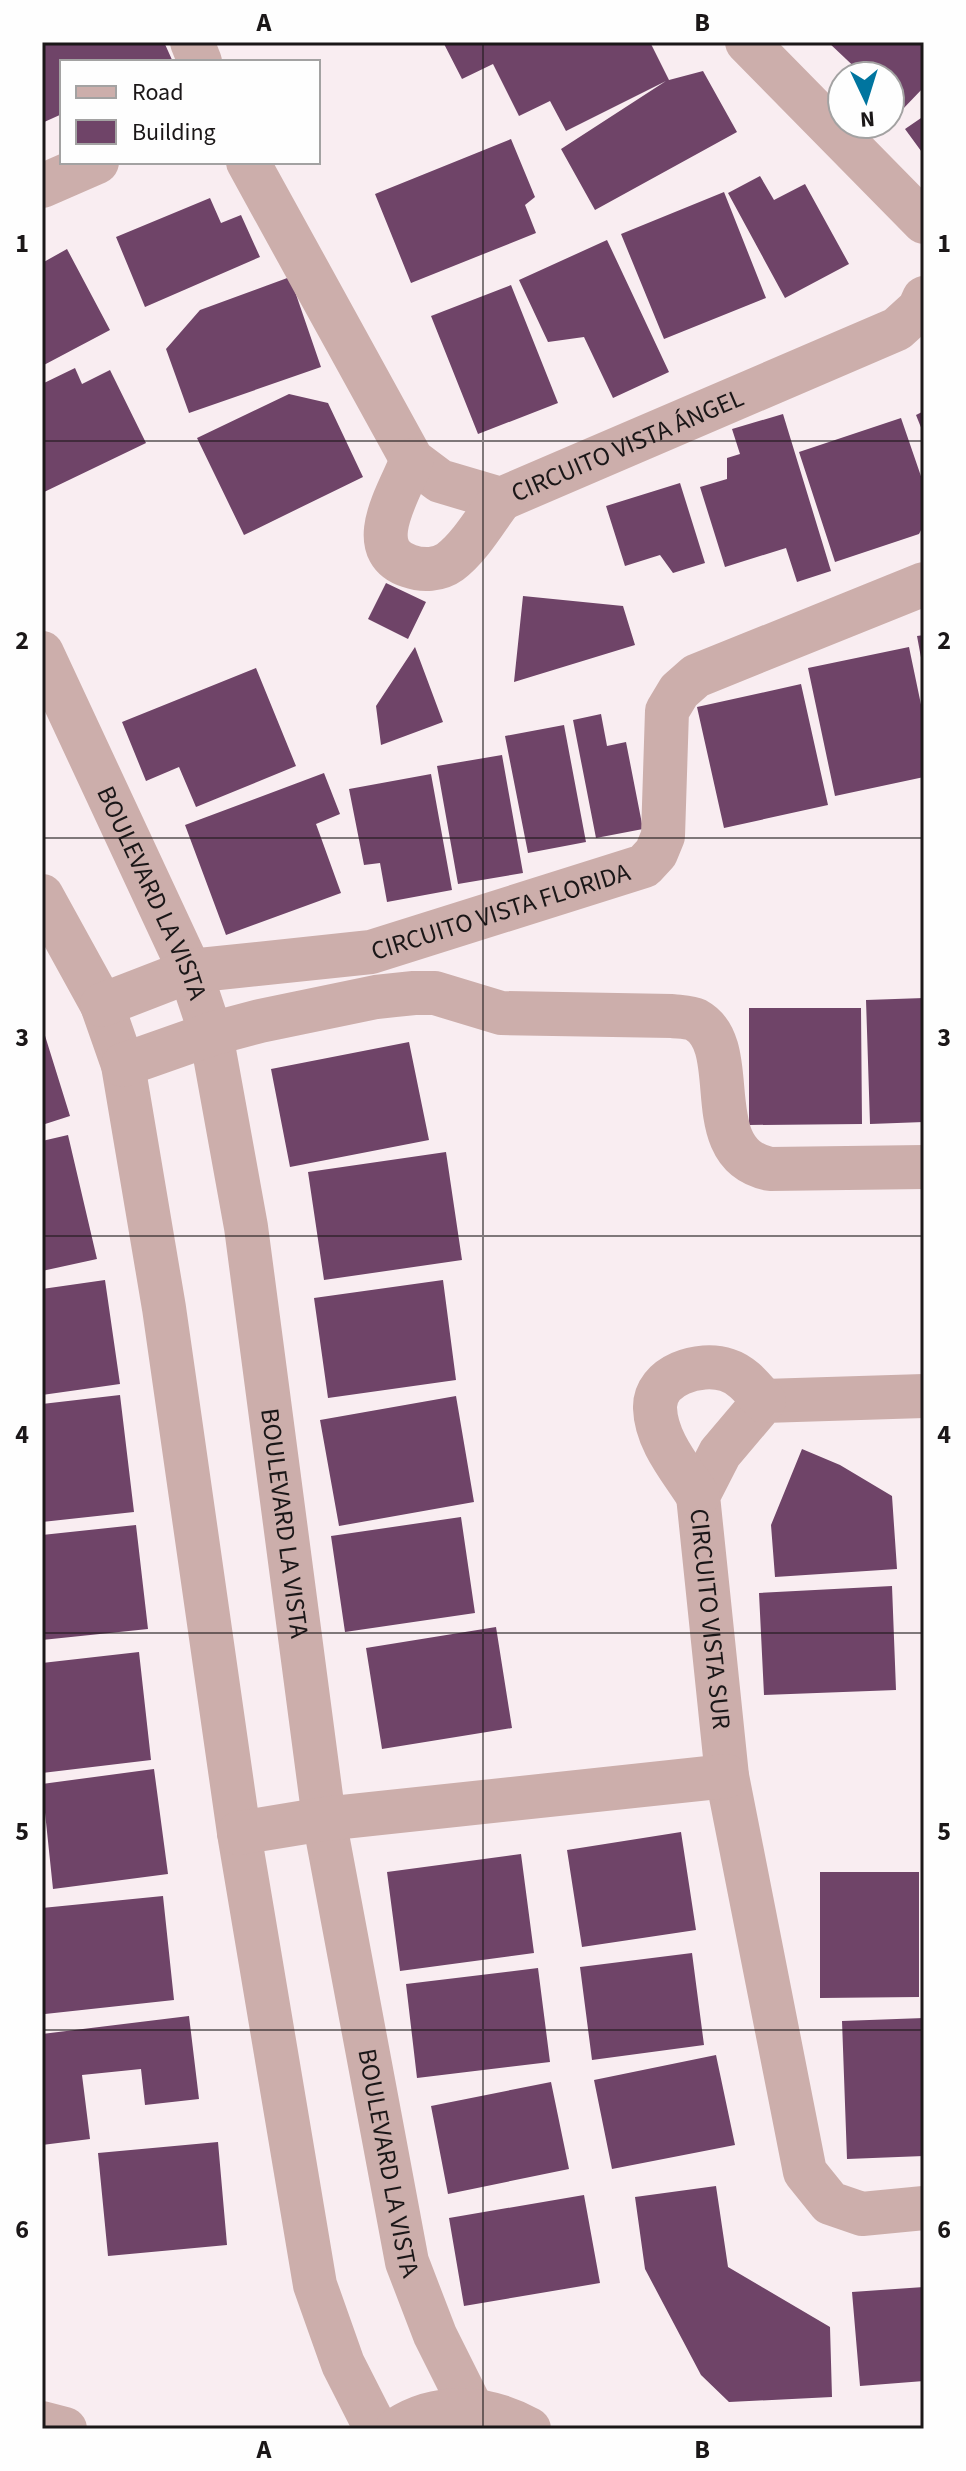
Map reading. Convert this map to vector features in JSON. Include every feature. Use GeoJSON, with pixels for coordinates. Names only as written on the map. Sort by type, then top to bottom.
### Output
{"type":"FeatureCollection","features":[{"type":"Feature","properties":{"kind":"street"},"geometry":{"type":"LineString","coordinates":[[747,42],[924,222]]}},
{"type":"Feature","properties":{"kind":"street"},"geometry":{"type":"LineString","coordinates":[[42,186],[92,164]]}},
{"type":"Feature","properties":{"kind":"street","name":"CIRCUITO VISTA ÁNGEL"},"geometry":{"type":"LineString","coordinates":[[249,164],[412,460],[440,481],[501,499],[915,322]]}},
{"type":"Feature","properties":{"kind":"street"},"geometry":{"type":"LineString","coordinates":[[412,460],[384,532],[386,549],[400,563],[418,569],[441,568],[453,560],[501,499]]}},
{"type":"Feature","properties":{"kind":"street","name":"CIRCUITO VISTA FLORIDA"},"geometry":{"type":"LineString","coordinates":[[102,1005],[190,971],[371,952],[644,866],[656,853],[663,836],[667,711],[679,691],[696,676],[924,584]]}},
{"type":"Feature","properties":{"kind":"street","name":"BOULEVARD LA VISTA"},"geometry":{"type":"LineString","coordinates":[[42,653],[190,971],[211,1034],[246,1227],[324,1819],[407,2262],[435,2335],[472,2409]]}},
{"type":"Feature","properties":{"kind":"street"},"geometry":{"type":"LineString","coordinates":[[42,896],[102,1005],[123,1065],[164,1308],[239,1833],[315,2285],[343,2364],[376,2429]]}},
{"type":"Feature","properties":{"kind":"street"},"geometry":{"type":"LineString","coordinates":[[371,952],[376,997]]}},
{"type":"Feature","properties":{"kind":"street","name":"CIRCUITO VISTA FLORIDA"},"geometry":{"type":"LineString","coordinates":[[123,1065],[211,1034],[376,997],[435,993],[501,1013],[672,1016],[696,1020],[712,1037],[733,1148],[750,1165],[770,1169],[924,1167]]}},
{"type":"Feature","properties":{"kind":"street"},"geometry":{"type":"LineString","coordinates":[[698,1496],[658,1428],[655,1405],[661,1386],[679,1373],[706,1367],[727,1370],[746,1381],[764,1401],[924,1396]]}},
{"type":"Feature","properties":{"kind":"street","name":"CIRCUITO VISTA SUR"},"geometry":{"type":"LineString","coordinates":[[764,1401],[720,1453],[698,1496],[727,1776],[805,2172],[830,2203],[862,2214],[924,2208]]}},
{"type":"Feature","properties":{"kind":"street"},"geometry":{"type":"LineString","coordinates":[[239,1833],[324,1819],[727,1776]]}},
{"type":"Feature","properties":{"kind":"street"},"geometry":{"type":"LineString","coordinates":[[397,2429],[440,2411],[472,2409],[501,2415],[529,2429]]}},
{"type":"Feature","properties":{"kind":"street"},"geometry":{"type":"LineString","coordinates":[[42,2423],[65,2429]]}},
{"type":"Feature","properties":{"kind":"building"},"geometry":{"type":"Polygon","coordinates":[[[42,42],[164,42],[172,60],[60,60],[60,115],[42,123],[42,42]]]}},
{"type":"Feature","properties":{"kind":"building"},"geometry":{"type":"Polygon","coordinates":[[[443,42],[650,42],[669,80],[703,71],[737,132],[595,210],[561,149],[666,81],[566,131],[550,101],[519,116],[493,64],[462,79],[443,42]]]}},
{"type":"Feature","properties":{"kind":"building"},"geometry":{"type":"Polygon","coordinates":[[[828,42],[924,42],[924,87],[906,106],[906,60],[847,60],[828,42]]]}},
{"type":"Feature","properties":{"kind":"building"},"geometry":{"type":"Polygon","coordinates":[[[924,116],[924,155],[906,130],[924,116]]]}},
{"type":"Feature","properties":{"kind":"building"},"geometry":{"type":"Polygon","coordinates":[[[511,139],[535,197],[525,205],[536,233],[411,283],[375,194],[511,139]]]}},
{"type":"Feature","properties":{"kind":"building"},"geometry":{"type":"Polygon","coordinates":[[[760,176],[774,200],[805,184],[849,264],[785,298],[728,193],[760,176]]]}},
{"type":"Feature","properties":{"kind":"building"},"geometry":{"type":"Polygon","coordinates":[[[724,192],[766,298],[664,339],[621,234],[724,192]]]}},
{"type":"Feature","properties":{"kind":"building"},"geometry":{"type":"Polygon","coordinates":[[[210,198],[221,223],[241,215],[260,257],[145,307],[116,237],[210,198]]]}},
{"type":"Feature","properties":{"kind":"building"},"geometry":{"type":"Polygon","coordinates":[[[607,240],[669,372],[613,398],[584,337],[548,342],[519,280],[607,240]]]}},
{"type":"Feature","properties":{"kind":"building"},"geometry":{"type":"Polygon","coordinates":[[[67,249],[110,330],[42,366],[42,263],[67,249]]]}},
{"type":"Feature","properties":{"kind":"building"},"geometry":{"type":"Polygon","coordinates":[[[290,277],[321,367],[189,413],[166,349],[200,310],[290,277]]]}},
{"type":"Feature","properties":{"kind":"building"},"geometry":{"type":"Polygon","coordinates":[[[511,285],[558,403],[478,434],[431,316],[511,285]]]}},
{"type":"Feature","properties":{"kind":"building"},"geometry":{"type":"Polygon","coordinates":[[[75,368],[82,384],[110,370],[146,443],[42,493],[42,384],[75,368]]]}},
{"type":"Feature","properties":{"kind":"building"},"geometry":{"type":"Polygon","coordinates":[[[289,394],[328,403],[363,477],[244,535],[197,438],[289,394]]]}},
{"type":"Feature","properties":{"kind":"building"},"geometry":{"type":"Polygon","coordinates":[[[924,411],[924,435],[916,415],[924,411]]]}},
{"type":"Feature","properties":{"kind":"building"},"geometry":{"type":"Polygon","coordinates":[[[783,414],[831,571],[797,582],[786,548],[725,567],[700,487],[727,479],[727,458],[740,454],[732,429],[783,414]]]}},
{"type":"Feature","properties":{"kind":"building"},"geometry":{"type":"Polygon","coordinates":[[[901,418],[924,485],[924,524],[919,534],[835,562],[799,452],[901,418]]]}},
{"type":"Feature","properties":{"kind":"building"},"geometry":{"type":"Polygon","coordinates":[[[680,483],[705,563],[673,573],[660,555],[625,566],[606,506],[680,483]]]}},
{"type":"Feature","properties":{"kind":"building"},"geometry":{"type":"Polygon","coordinates":[[[386,583],[426,602],[408,639],[368,619],[386,583]]]}},
{"type":"Feature","properties":{"kind":"building"},"geometry":{"type":"Polygon","coordinates":[[[523,596],[623,606],[635,645],[514,682],[523,596]]]}},
{"type":"Feature","properties":{"kind":"building"},"geometry":{"type":"Polygon","coordinates":[[[924,635],[924,663],[922,663],[917,636],[924,635]]]}},
{"type":"Feature","properties":{"kind":"building"},"geometry":{"type":"Polygon","coordinates":[[[415,647],[443,722],[381,745],[376,706],[415,647]]]}},
{"type":"Feature","properties":{"kind":"building"},"geometry":{"type":"Polygon","coordinates":[[[909,647],[924,719],[924,777],[835,796],[808,668],[909,647]]]}},
{"type":"Feature","properties":{"kind":"building"},"geometry":{"type":"Polygon","coordinates":[[[256,668],[296,766],[196,807],[179,767],[146,781],[122,722],[256,668]]]}},
{"type":"Feature","properties":{"kind":"building"},"geometry":{"type":"Polygon","coordinates":[[[801,684],[828,805],[724,828],[697,707],[801,684]]]}},
{"type":"Feature","properties":{"kind":"building"},"geometry":{"type":"Polygon","coordinates":[[[601,714],[607,746],[626,742],[643,829],[596,838],[573,720],[601,714]]]}},
{"type":"Feature","properties":{"kind":"building"},"geometry":{"type":"Polygon","coordinates":[[[564,725],[586,842],[528,853],[505,736],[564,725]]]}},
{"type":"Feature","properties":{"kind":"building"},"geometry":{"type":"Polygon","coordinates":[[[502,755],[523,873],[458,884],[437,766],[502,755]]]}},
{"type":"Feature","properties":{"kind":"building"},"geometry":{"type":"Polygon","coordinates":[[[324,773],[340,814],[316,824],[341,893],[226,935],[185,825],[324,773]]]}},
{"type":"Feature","properties":{"kind":"building"},"geometry":{"type":"Polygon","coordinates":[[[431,774],[452,890],[387,902],[380,863],[364,865],[349,789],[431,774]]]}},
{"type":"Feature","properties":{"kind":"building"},"geometry":{"type":"Polygon","coordinates":[[[924,998],[924,1122],[870,1124],[866,1000],[924,998]]]}},
{"type":"Feature","properties":{"kind":"building"},"geometry":{"type":"Polygon","coordinates":[[[749,1008],[861,1008],[862,1124],[749,1125],[749,1008]]]}},
{"type":"Feature","properties":{"kind":"building"},"geometry":{"type":"Polygon","coordinates":[[[42,1026],[70,1116],[42,1125],[42,1026]]]}},
{"type":"Feature","properties":{"kind":"building"},"geometry":{"type":"Polygon","coordinates":[[[409,1042],[429,1140],[290,1167],[271,1069],[409,1042]]]}},
{"type":"Feature","properties":{"kind":"building"},"geometry":{"type":"Polygon","coordinates":[[[68,1135],[97,1259],[42,1271],[42,1141],[68,1135]]]}},
{"type":"Feature","properties":{"kind":"building"},"geometry":{"type":"Polygon","coordinates":[[[446,1152],[462,1260],[324,1280],[308,1172],[446,1152]]]}},
{"type":"Feature","properties":{"kind":"building"},"geometry":{"type":"Polygon","coordinates":[[[105,1280],[120,1384],[42,1395],[42,1289],[105,1280]]]}},
{"type":"Feature","properties":{"kind":"building"},"geometry":{"type":"Polygon","coordinates":[[[443,1280],[456,1380],[328,1398],[314,1298],[443,1280]]]}},
{"type":"Feature","properties":{"kind":"building"},"geometry":{"type":"Polygon","coordinates":[[[120,1395],[134,1512],[42,1522],[42,1404],[120,1395]]]}},
{"type":"Feature","properties":{"kind":"building"},"geometry":{"type":"Polygon","coordinates":[[[456,1396],[474,1502],[339,1526],[320,1420],[456,1396]]]}},
{"type":"Feature","properties":{"kind":"building"},"geometry":{"type":"Polygon","coordinates":[[[802,1449],[840,1465],[892,1496],[897,1569],[775,1577],[771,1525],[802,1449]]]}},
{"type":"Feature","properties":{"kind":"building"},"geometry":{"type":"Polygon","coordinates":[[[461,1517],[475,1613],[345,1632],[331,1536],[461,1517]]]}},
{"type":"Feature","properties":{"kind":"building"},"geometry":{"type":"Polygon","coordinates":[[[136,1525],[148,1629],[42,1640],[42,1535],[136,1525]]]}},
{"type":"Feature","properties":{"kind":"building"},"geometry":{"type":"Polygon","coordinates":[[[892,1586],[896,1690],[764,1695],[759,1593],[892,1586]]]}},
{"type":"Feature","properties":{"kind":"building"},"geometry":{"type":"Polygon","coordinates":[[[496,1627],[512,1728],[382,1749],[366,1648],[496,1627]]]}},
{"type":"Feature","properties":{"kind":"building"},"geometry":{"type":"Polygon","coordinates":[[[139,1652],[151,1760],[42,1773],[42,1663],[139,1652]]]}},
{"type":"Feature","properties":{"kind":"building"},"geometry":{"type":"Polygon","coordinates":[[[154,1769],[168,1874],[53,1889],[42,1784],[154,1769]]]}},
{"type":"Feature","properties":{"kind":"building"},"geometry":{"type":"Polygon","coordinates":[[[681,1832],[696,1930],[582,1947],[567,1850],[681,1832]]]}},
{"type":"Feature","properties":{"kind":"building"},"geometry":{"type":"Polygon","coordinates":[[[521,1854],[534,1953],[400,1971],[387,1872],[521,1854]]]}},
{"type":"Feature","properties":{"kind":"building"},"geometry":{"type":"Polygon","coordinates":[[[820,1872],[919,1872],[919,1997],[820,1998],[820,1872]]]}},
{"type":"Feature","properties":{"kind":"building"},"geometry":{"type":"Polygon","coordinates":[[[163,1896],[174,2000],[45,2014],[42,1908],[163,1896]]]}},
{"type":"Feature","properties":{"kind":"building"},"geometry":{"type":"Polygon","coordinates":[[[692,1953],[704,2045],[592,2060],[580,1967],[692,1953]]]}},
{"type":"Feature","properties":{"kind":"building"},"geometry":{"type":"Polygon","coordinates":[[[538,1968],[550,2062],[417,2078],[406,1984],[538,1968]]]}},
{"type":"Feature","properties":{"kind":"building"},"geometry":{"type":"Polygon","coordinates":[[[189,2016],[199,2099],[145,2105],[141,2069],[82,2075],[90,2139],[42,2145],[42,2034],[189,2016]]]}},
{"type":"Feature","properties":{"kind":"building"},"geometry":{"type":"Polygon","coordinates":[[[924,2018],[924,2156],[847,2159],[842,2021],[924,2018]]]}},
{"type":"Feature","properties":{"kind":"building"},"geometry":{"type":"Polygon","coordinates":[[[716,2055],[735,2145],[612,2169],[594,2080],[716,2055]]]}},
{"type":"Feature","properties":{"kind":"building"},"geometry":{"type":"Polygon","coordinates":[[[551,2082],[569,2169],[448,2194],[431,2106],[551,2082]]]}},
{"type":"Feature","properties":{"kind":"building"},"geometry":{"type":"Polygon","coordinates":[[[218,2142],[227,2245],[108,2256],[98,2153],[218,2142]]]}},
{"type":"Feature","properties":{"kind":"building"},"geometry":{"type":"Polygon","coordinates":[[[716,2186],[728,2267],[830,2327],[832,2397],[729,2402],[701,2375],[645,2269],[635,2197],[716,2186]]]}},
{"type":"Feature","properties":{"kind":"building"},"geometry":{"type":"Polygon","coordinates":[[[584,2195],[600,2283],[464,2306],[449,2218],[584,2195]]]}},
{"type":"Feature","properties":{"kind":"building"},"geometry":{"type":"Polygon","coordinates":[[[924,2287],[924,2381],[860,2386],[852,2292],[924,2287]]]}}]}
